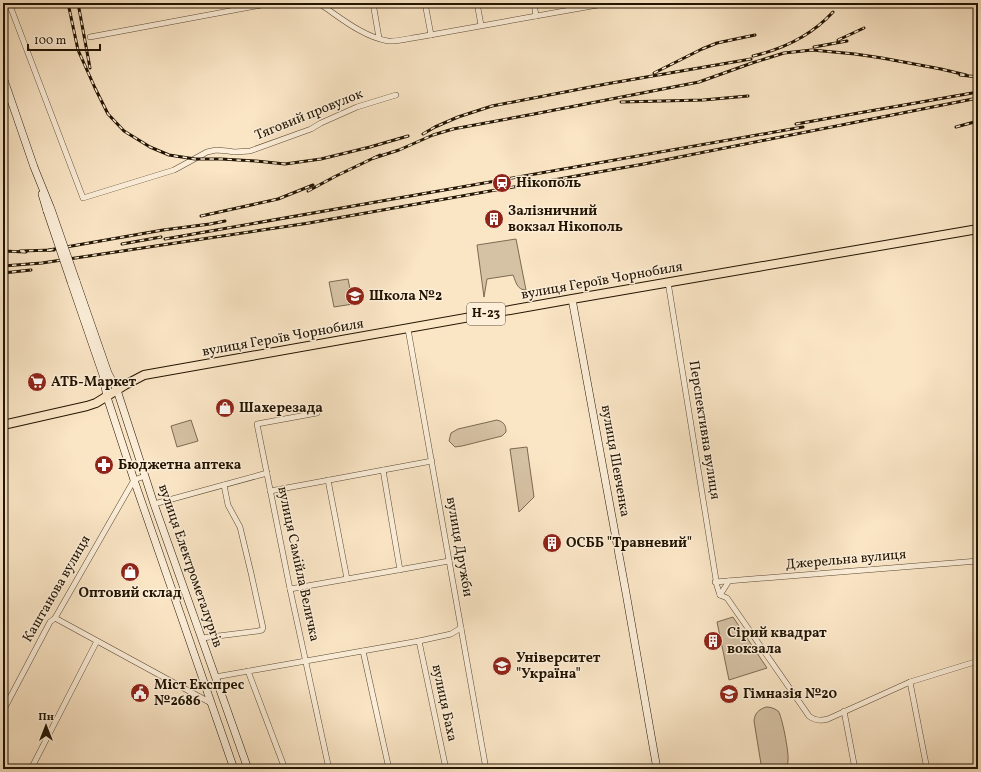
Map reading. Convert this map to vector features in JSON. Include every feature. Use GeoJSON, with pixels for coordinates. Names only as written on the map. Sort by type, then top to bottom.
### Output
{"type":"FeatureCollection","features":[{"type":"Feature","properties":{"kind":"main road"},"geometry":{"type":"LineString","coordinates":[[3,77],[73,282]]}},
{"type":"Feature","properties":{"kind":"main road","name":"вулиця Героїв Чорнобиля"},"geometry":{"type":"LineString","coordinates":[[3,425],[96,403],[144,375],[668,282],[978,229]]}},
{"type":"Feature","properties":{"kind":"main road","name":"вулиця Електрометалургів"},"geometry":{"type":"LineString","coordinates":[[73,282],[108,373],[117,390],[154,504],[248,769]]}},
{"type":"Feature","properties":{"kind":"main road","name":"вулиця Електрометалургів"},"geometry":{"type":"LineString","coordinates":[[73,282],[103,375],[107,397],[134,480],[234,769]]}},
{"type":"Feature","properties":{"kind":"main road","name":"вулиця Шевченка"},"geometry":{"type":"LineString","coordinates":[[572,299],[657,769]]}},
{"type":"Feature","properties":{"kind":"street","name":"Тяговий провулок"},"geometry":{"type":"LineString","coordinates":[[9,3],[83,198],[174,170],[207,152],[216,150],[234,152],[250,151],[311,129],[357,107],[396,95]]}},
{"type":"Feature","properties":{"kind":"street"},"geometry":{"type":"LineString","coordinates":[[90,37],[264,3],[272,3]]}},
{"type":"Feature","properties":{"kind":"street"},"geometry":{"type":"LineString","coordinates":[[321,3],[346,22],[366,33],[389,41],[431,35],[609,3]]}},
{"type":"Feature","properties":{"kind":"street"},"geometry":{"type":"LineString","coordinates":[[372,3],[379,38]]}},
{"type":"Feature","properties":{"kind":"street"},"geometry":{"type":"LineString","coordinates":[[425,3],[431,35]]}},
{"type":"Feature","properties":{"kind":"street"},"geometry":{"type":"LineString","coordinates":[[477,3],[481,25]]}},
{"type":"Feature","properties":{"kind":"street"},"geometry":{"type":"LineString","coordinates":[[534,3],[536,16]]}},
{"type":"Feature","properties":{"kind":"street","name":"Перспективна вулиця"},"geometry":{"type":"LineString","coordinates":[[668,282],[713,556],[715,582],[720,595]]}},
{"type":"Feature","properties":{"kind":"street","name":"вулиця Дружби"},"geometry":{"type":"LineString","coordinates":[[408,329],[486,769]]}},
{"type":"Feature","properties":{"kind":"street","name":"вулиця Самійла Величка"},"geometry":{"type":"LineString","coordinates":[[317,413],[257,424],[290,589],[329,769]]}},
{"type":"Feature","properties":{"kind":"street"},"geometry":{"type":"LineString","coordinates":[[270,491],[432,460]]}},
{"type":"Feature","properties":{"kind":"street"},"geometry":{"type":"LineString","coordinates":[[383,470],[400,570]]}},
{"type":"Feature","properties":{"kind":"street"},"geometry":{"type":"LineString","coordinates":[[154,504],[266,473]]}},
{"type":"Feature","properties":{"kind":"street"},"geometry":{"type":"LineString","coordinates":[[134,480],[145,476]]}},
{"type":"Feature","properties":{"kind":"street","name":"Каштанова вулиця"},"geometry":{"type":"LineString","coordinates":[[3,711],[50,622],[55,618],[134,480]]}},
{"type":"Feature","properties":{"kind":"street"},"geometry":{"type":"LineString","coordinates":[[328,480],[347,579]]}},
{"type":"Feature","properties":{"kind":"street"},"geometry":{"type":"LineString","coordinates":[[202,638],[258,632],[263,628],[240,527],[228,505],[224,485]]}},
{"type":"Feature","properties":{"kind":"street"},"geometry":{"type":"LineString","coordinates":[[290,589],[449,561]]}},
{"type":"Feature","properties":{"kind":"street","name":"Джерельна вулиця"},"geometry":{"type":"LineString","coordinates":[[715,582],[978,561]]}},
{"type":"Feature","properties":{"kind":"street"},"geometry":{"type":"LineString","coordinates":[[729,581],[720,595],[727,598],[809,716],[812,718],[822,720],[910,682],[978,661]]}},
{"type":"Feature","properties":{"kind":"street"},"geometry":{"type":"LineString","coordinates":[[55,618],[211,703]]}},
{"type":"Feature","properties":{"kind":"street"},"geometry":{"type":"LineString","coordinates":[[215,677],[419,641],[451,634],[461,628]]}},
{"type":"Feature","properties":{"kind":"street"},"geometry":{"type":"LineString","coordinates":[[31,769],[97,641]]}},
{"type":"Feature","properties":{"kind":"street","name":"вулиця Баха"},"geometry":{"type":"LineString","coordinates":[[419,641],[446,769]]}},
{"type":"Feature","properties":{"kind":"street"},"geometry":{"type":"LineString","coordinates":[[363,651],[389,769]]}},
{"type":"Feature","properties":{"kind":"street"},"geometry":{"type":"LineString","coordinates":[[248,671],[285,769]]}},
{"type":"Feature","properties":{"kind":"street"},"geometry":{"type":"LineString","coordinates":[[910,682],[927,769]]}},
{"type":"Feature","properties":{"kind":"street"},"geometry":{"type":"LineString","coordinates":[[844,711],[855,769]]}},
{"type":"Feature","properties":{"kind":"shaded area"},"geometry":{"type":"Polygon","coordinates":[[[516,239],[526,290],[519,287],[513,275],[487,279],[484,297],[477,245],[516,239]]]}},
{"type":"Feature","properties":{"kind":"shaded area"},"geometry":{"type":"Polygon","coordinates":[[[348,279],[353,304],[334,307],[329,282],[348,279]]]}},
{"type":"Feature","properties":{"kind":"shaded area"},"geometry":{"type":"Polygon","coordinates":[[[191,420],[198,441],[177,447],[171,426],[191,420]]]}},
{"type":"Feature","properties":{"kind":"shaded area"},"geometry":{"type":"Polygon","coordinates":[[[497,420],[503,423],[506,427],[506,432],[502,436],[455,447],[449,441],[451,433],[458,429],[497,420]]]}},
{"type":"Feature","properties":{"kind":"shaded area"},"geometry":{"type":"Polygon","coordinates":[[[527,447],[534,497],[519,512],[510,449],[527,447]]]}},
{"type":"Feature","properties":{"kind":"shaded area"},"geometry":{"type":"Polygon","coordinates":[[[733,617],[767,668],[729,680],[717,622],[733,617]]]}},
{"type":"Feature","properties":{"kind":"shaded area"},"geometry":{"type":"Polygon","coordinates":[[[766,707],[778,711],[780,714],[788,756],[788,764],[785,769],[764,769],[761,764],[754,721],[757,712],[766,707]]]}},
{"type":"Feature","properties":{"kind":"railway"},"geometry":{"type":"LineString","coordinates":[[68,3],[78,50],[108,114],[124,131],[150,147],[169,155],[195,159],[221,159],[285,164],[321,159],[408,136]]}},
{"type":"Feature","properties":{"kind":"railway"},"geometry":{"type":"LineString","coordinates":[[78,3],[90,68]]}},
{"type":"Feature","properties":{"kind":"railway"},"geometry":{"type":"LineString","coordinates":[[753,56],[796,40],[816,28],[833,12]]}},
{"type":"Feature","properties":{"kind":"railway"},"geometry":{"type":"LineString","coordinates":[[838,40],[864,28]]}},
{"type":"Feature","properties":{"kind":"railway"},"geometry":{"type":"LineString","coordinates":[[654,73],[717,43],[755,35]]}},
{"type":"Feature","properties":{"kind":"railway"},"geometry":{"type":"LineString","coordinates":[[814,47],[847,41]]}},
{"type":"Feature","properties":{"kind":"railway"},"geometry":{"type":"LineString","coordinates":[[374,158],[399,150],[433,135],[453,129],[699,82],[784,53],[812,50],[855,54],[941,69],[966,75]]}},
{"type":"Feature","properties":{"kind":"railway"},"geometry":{"type":"LineString","coordinates":[[423,134],[458,117],[492,106],[606,84],[751,59]]}},
{"type":"Feature","properties":{"kind":"railway"},"geometry":{"type":"LineString","coordinates":[[960,75],[978,77]]}},
{"type":"Feature","properties":{"kind":"railway"},"geometry":{"type":"LineString","coordinates":[[796,124],[978,92]]}},
{"type":"Feature","properties":{"kind":"railway"},"geometry":{"type":"LineString","coordinates":[[621,102],[703,100],[748,96]]}},
{"type":"Feature","properties":{"kind":"railway"},"geometry":{"type":"LineString","coordinates":[[3,266],[42,263],[309,223],[644,164],[978,98]]}},
{"type":"Feature","properties":{"kind":"railway"},"geometry":{"type":"LineString","coordinates":[[956,127],[978,121]]}},
{"type":"Feature","properties":{"kind":"railway"},"geometry":{"type":"LineString","coordinates":[[165,239],[803,127]]}},
{"type":"Feature","properties":{"kind":"railway"},"geometry":{"type":"LineString","coordinates":[[308,191],[380,155]]}},
{"type":"Feature","properties":{"kind":"railway"},"geometry":{"type":"LineString","coordinates":[[201,216],[278,199],[313,185]]}},
{"type":"Feature","properties":{"kind":"railway"},"geometry":{"type":"LineString","coordinates":[[49,250],[225,221]]}},
{"type":"Feature","properties":{"kind":"railway"},"geometry":{"type":"LineString","coordinates":[[122,244],[161,237]]}},
{"type":"Feature","properties":{"kind":"railway"},"geometry":{"type":"LineString","coordinates":[[20,251],[54,250]]}},
{"type":"Feature","properties":{"kind":"railway"},"geometry":{"type":"LineString","coordinates":[[3,251],[26,252]]}},
{"type":"Feature","properties":{"kind":"railway"},"geometry":{"type":"LineString","coordinates":[[3,273],[31,270]]}},
{"type":"Feature","properties":{"kind":"place","name":"Нікополь"},"geometry":{"type":"Point","coordinates":[502,183]}},
{"type":"Feature","properties":{"kind":"place","name":"Залізничний вокзал Нікополь"},"geometry":{"type":"Point","coordinates":[494,219]}},
{"type":"Feature","properties":{"kind":"place","name":"Школа №2"},"geometry":{"type":"Point","coordinates":[355,296]}},
{"type":"Feature","properties":{"kind":"place","name":"АТБ-Маркет"},"geometry":{"type":"Point","coordinates":[37,382]}},
{"type":"Feature","properties":{"kind":"place","name":"Шахерезада"},"geometry":{"type":"Point","coordinates":[225,408]}},
{"type":"Feature","properties":{"kind":"place","name":"Бюджетна аптека"},"geometry":{"type":"Point","coordinates":[104,465]}},
{"type":"Feature","properties":{"kind":"place","name":"ОСББ \"Травневий\""},"geometry":{"type":"Point","coordinates":[552,543]}},
{"type":"Feature","properties":{"kind":"place","name":"Оптовий склад"},"geometry":{"type":"Point","coordinates":[130,572]}},
{"type":"Feature","properties":{"kind":"place","name":"Сірий квадрат вокзала"},"geometry":{"type":"Point","coordinates":[713,641]}},
{"type":"Feature","properties":{"kind":"place","name":"Університет \"Україна\""},"geometry":{"type":"Point","coordinates":[502,666]}},
{"type":"Feature","properties":{"kind":"place","name":"Міст Експрес №2686"},"geometry":{"type":"Point","coordinates":[140,693]}},
{"type":"Feature","properties":{"kind":"place","name":"Гімназія №20"},"geometry":{"type":"Point","coordinates":[729,694]}}]}
